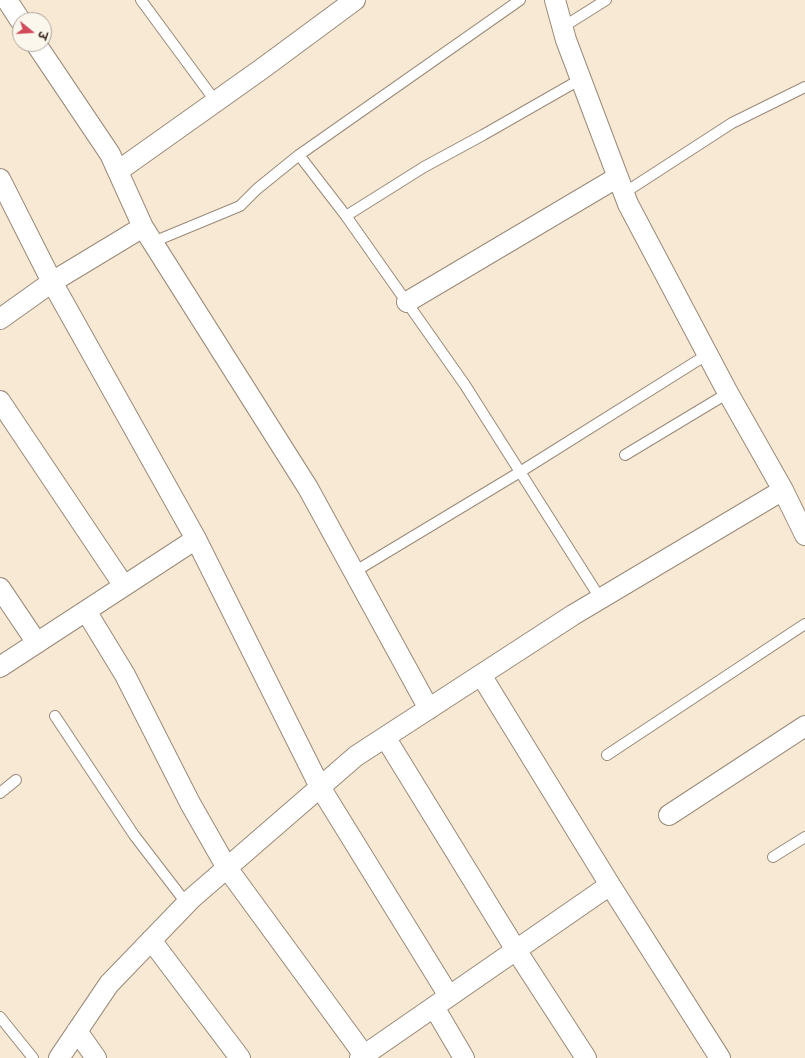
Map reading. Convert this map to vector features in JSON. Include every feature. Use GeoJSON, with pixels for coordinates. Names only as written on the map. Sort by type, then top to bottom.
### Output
{"type":"FeatureCollection","features":[{"type":"Feature","properties":{"kind":"street"},"geometry":{"type":"LineString","coordinates":[[7,0],[15,12]]}},
{"type":"Feature","properties":{"kind":"street"},"geometry":{"type":"LineString","coordinates":[[118,170],[216,102],[355,0]]}},
{"type":"Feature","properties":{"kind":"street"},"geometry":{"type":"LineString","coordinates":[[555,0],[566,40],[628,204],[728,393],[783,490],[799,505],[805,535]]}},
{"type":"Feature","properties":{"kind":"street"},"geometry":{"type":"LineString","coordinates":[[41,52],[110,154],[148,234],[308,488],[429,709]]}},
{"type":"Feature","properties":{"kind":"street"},"geometry":{"type":"LineString","coordinates":[[0,179],[52,282],[196,539],[320,787],[442,1002],[464,1058]]}},
{"type":"Feature","properties":{"kind":"street"},"geometry":{"type":"LineString","coordinates":[[407,302],[621,185]]}},
{"type":"Feature","properties":{"kind":"street"},"geometry":{"type":"LineString","coordinates":[[0,319],[52,282],[148,234]]}},
{"type":"Feature","properties":{"kind":"street"},"geometry":{"type":"LineString","coordinates":[[0,401],[124,586]]}},
{"type":"Feature","properties":{"kind":"street"},"geometry":{"type":"LineString","coordinates":[[59,1058],[109,984],[151,940],[187,904],[227,868],[356,756],[600,598],[783,490]]}},
{"type":"Feature","properties":{"kind":"street"},"geometry":{"type":"LineString","coordinates":[[0,667],[196,539]]}},
{"type":"Feature","properties":{"kind":"street"},"geometry":{"type":"LineString","coordinates":[[0,588],[37,643]]}},
{"type":"Feature","properties":{"kind":"street"},"geometry":{"type":"LineString","coordinates":[[86,611],[125,675],[190,803],[227,868],[362,1056],[610,885]]}},
{"type":"Feature","properties":{"kind":"street"},"geometry":{"type":"LineString","coordinates":[[481,675],[610,885],[720,1058]]}},
{"type":"Feature","properties":{"kind":"street"},"geometry":{"type":"LineString","coordinates":[[669,815],[805,726]]}},
{"type":"Feature","properties":{"kind":"street"},"geometry":{"type":"LineString","coordinates":[[385,737],[516,950],[586,1058]]}},
{"type":"Feature","properties":{"kind":"street"},"geometry":{"type":"LineString","coordinates":[[151,940],[240,1058]]}},
{"type":"Feature","properties":{"kind":"street"},"geometry":{"type":"LineString","coordinates":[[77,1031],[96,1058]]}},
{"type":"Feature","properties":{"kind":"lane"},"geometry":{"type":"LineString","coordinates":[[141,0],[216,102]]}},
{"type":"Feature","properties":{"kind":"lane"},"geometry":{"type":"LineString","coordinates":[[148,234],[240,206],[299,155],[520,0]]}},
{"type":"Feature","properties":{"kind":"lane"},"geometry":{"type":"LineString","coordinates":[[563,27],[606,0]]}},
{"type":"Feature","properties":{"kind":"lane"},"geometry":{"type":"LineString","coordinates":[[346,216],[424,167],[581,79]]}},
{"type":"Feature","properties":{"kind":"lane"},"geometry":{"type":"LineString","coordinates":[[621,185],[732,123],[805,87]]}},
{"type":"Feature","properties":{"kind":"lane"},"geometry":{"type":"LineString","coordinates":[[299,155],[346,216],[465,385],[600,598]]}},
{"type":"Feature","properties":{"kind":"lane"},"geometry":{"type":"LineString","coordinates":[[354,572],[520,472],[708,354]]}},
{"type":"Feature","properties":{"kind":"lane"},"geometry":{"type":"LineString","coordinates":[[625,455],[728,393]]}},
{"type":"Feature","properties":{"kind":"lane"},"geometry":{"type":"LineString","coordinates":[[607,755],[805,624]]}},
{"type":"Feature","properties":{"kind":"lane"},"geometry":{"type":"LineString","coordinates":[[55,716],[134,835],[187,904]]}},
{"type":"Feature","properties":{"kind":"lane"},"geometry":{"type":"LineString","coordinates":[[0,793],[16,780]]}},
{"type":"Feature","properties":{"kind":"lane"},"geometry":{"type":"LineString","coordinates":[[773,857],[805,837]]}},
{"type":"Feature","properties":{"kind":"lane"},"geometry":{"type":"LineString","coordinates":[[0,1017],[33,1058]]}}]}
